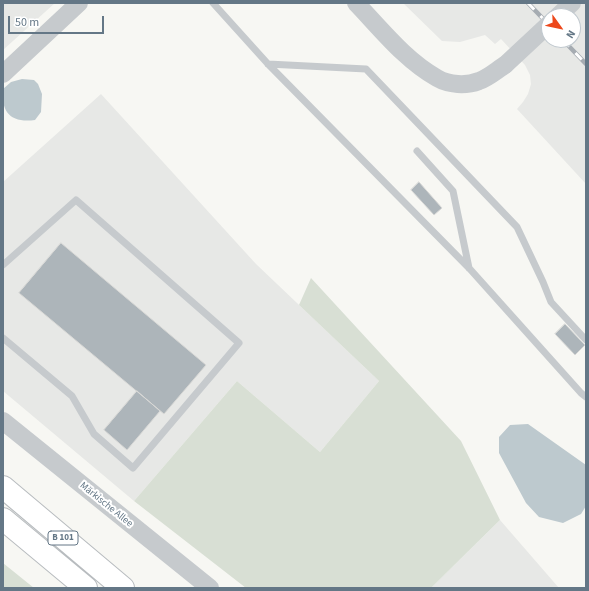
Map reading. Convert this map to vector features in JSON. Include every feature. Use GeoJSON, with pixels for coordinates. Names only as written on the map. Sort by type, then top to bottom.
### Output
{"type":"FeatureCollection","features":[{"type":"Feature","properties":{"kind":"highway","name":"B 101"},"geometry":{"type":"LineString","coordinates":[[3,487],[123,588]]}},
{"type":"Feature","properties":{"kind":"highway","name":"B 101"},"geometry":{"type":"LineString","coordinates":[[3,519],[86,588]]}},
{"type":"Feature","properties":{"kind":"street"},"geometry":{"type":"LineString","coordinates":[[5,68],[79,3]]}},
{"type":"Feature","properties":{"kind":"street"},"geometry":{"type":"LineString","coordinates":[[356,3],[402,50],[422,68],[438,79],[454,84],[468,84],[480,81],[505,65],[541,31]]}},
{"type":"Feature","properties":{"kind":"street","name":"Märkische Allee"},"geometry":{"type":"LineString","coordinates":[[3,420],[210,588]]}},
{"type":"Feature","properties":{"kind":"lane"},"geometry":{"type":"LineString","coordinates":[[213,3],[268,64],[469,268],[586,397]]}},
{"type":"Feature","properties":{"kind":"lane"},"geometry":{"type":"LineString","coordinates":[[268,64],[366,69],[517,227],[551,302],[586,340]]}},
{"type":"Feature","properties":{"kind":"lane"},"geometry":{"type":"LineString","coordinates":[[417,151],[452,191],[469,268]]}},
{"type":"Feature","properties":{"kind":"lane"},"geometry":{"type":"LineString","coordinates":[[3,265],[76,200],[239,343],[133,468],[94,434],[72,396],[3,338]]}},
{"type":"Feature","properties":{"kind":"shaded area"},"geometry":{"type":"Polygon","coordinates":[[[3,3],[55,3],[3,50],[3,3]]]}},
{"type":"Feature","properties":{"kind":"shaded area"},"geometry":{"type":"Polygon","coordinates":[[[403,3],[586,3],[586,184],[517,109],[528,94],[531,84],[530,75],[525,65],[501,39],[495,44],[485,35],[460,42],[442,41],[403,3]]]}},
{"type":"Feature","properties":{"kind":"shaded area"},"geometry":{"type":"Polygon","coordinates":[[[22,79],[34,80],[38,84],[42,94],[41,112],[35,120],[27,121],[14,118],[9,115],[4,104],[3,89],[11,82],[22,79]]]}},
{"type":"Feature","properties":{"kind":"shaded area"},"geometry":{"type":"Polygon","coordinates":[[[101,94],[256,264],[379,381],[320,452],[237,381],[134,501],[3,391],[3,182],[101,94]]]}},
{"type":"Feature","properties":{"kind":"shaded area"},"geometry":{"type":"Polygon","coordinates":[[[311,278],[461,441],[500,520],[431,588],[246,588],[134,501],[237,381],[320,452],[379,381],[299,305],[311,278]]]}},
{"type":"Feature","properties":{"kind":"shaded area"},"geometry":{"type":"Polygon","coordinates":[[[528,424],[586,465],[586,506],[581,514],[563,523],[539,517],[526,503],[499,453],[499,437],[510,425],[528,424]]]}},
{"type":"Feature","properties":{"kind":"shaded area"},"geometry":{"type":"Polygon","coordinates":[[[500,520],[559,588],[431,588],[500,520]]]}},
{"type":"Feature","properties":{"kind":"shaded area"},"geometry":{"type":"Polygon","coordinates":[[[3,563],[34,588],[3,588],[3,563]]]}},
{"type":"Feature","properties":{"kind":"building"},"geometry":{"type":"Polygon","coordinates":[[[419,182],[442,208],[434,215],[411,190],[419,182]]]}},
{"type":"Feature","properties":{"kind":"building"},"geometry":{"type":"Polygon","coordinates":[[[61,243],[206,365],[164,414],[19,293],[61,243]]]}},
{"type":"Feature","properties":{"kind":"building"},"geometry":{"type":"Polygon","coordinates":[[[565,324],[585,345],[575,355],[555,334],[565,324]]]}},
{"type":"Feature","properties":{"kind":"building"},"geometry":{"type":"Polygon","coordinates":[[[137,391],[160,411],[127,450],[104,430],[137,391]]]}},
{"type":"Feature","properties":{"kind":"railway"},"geometry":{"type":"LineString","coordinates":[[528,3],[541,17]]}},
{"type":"Feature","properties":{"kind":"railway"},"geometry":{"type":"LineString","coordinates":[[571,48],[586,64]]}}]}
